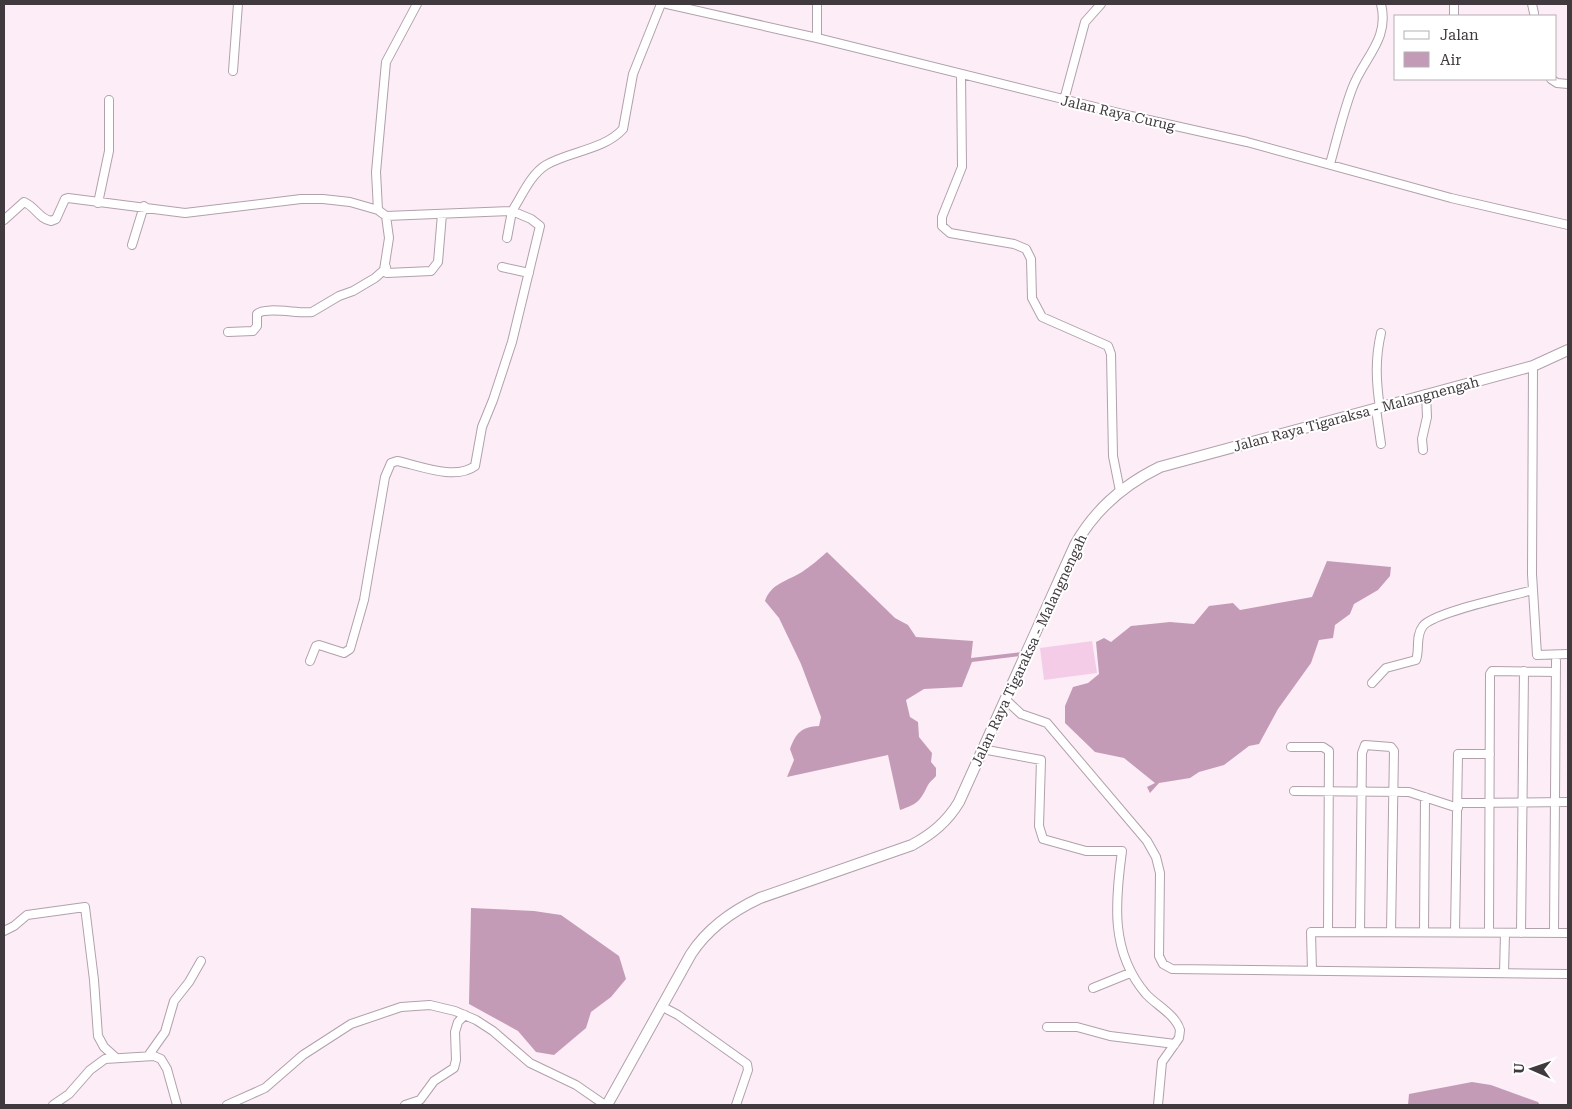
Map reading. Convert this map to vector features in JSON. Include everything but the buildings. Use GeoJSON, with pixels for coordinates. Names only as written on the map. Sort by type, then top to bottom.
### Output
{"type":"FeatureCollection","features":[{"type":"Feature","properties":{"kind":"main road","name":"Jalan Raya Tigaraksa - Malangnengah"},"geometry":{"type":"LineString","coordinates":[[606,1105],[698,943],[722,920],[738,908],[760,898],[892,853],[933,833],[954,810],[1075,545],[1091,520],[1120,491],[1160,467],[1533,366],[1568,350]]}},
{"type":"Feature","properties":{"kind":"street"},"geometry":{"type":"LineString","coordinates":[[233,71],[238,4]]}},
{"type":"Feature","properties":{"kind":"street"},"geometry":{"type":"LineString","coordinates":[[378,210],[376,172],[386,62],[417,4]]}},
{"type":"Feature","properties":{"kind":"street"},"geometry":{"type":"LineString","coordinates":[[507,238],[512,211],[534,175],[546,165],[608,140],[623,129],[633,74],[661,4]]}},
{"type":"Feature","properties":{"kind":"street","name":"Jalan Raya Curug"},"geometry":{"type":"LineString","coordinates":[[667,4],[817,38],[961,75],[1330,164],[1451,198],[1568,225]]}},
{"type":"Feature","properties":{"kind":"street"},"geometry":{"type":"LineString","coordinates":[[817,4],[817,38]]}},
{"type":"Feature","properties":{"kind":"street"},"geometry":{"type":"LineString","coordinates":[[1064,100],[1085,22],[1102,4]]}},
{"type":"Feature","properties":{"kind":"street"},"geometry":{"type":"LineString","coordinates":[[1330,164],[1352,88],[1363,64],[1377,46],[1383,15],[1381,4]]}},
{"type":"Feature","properties":{"kind":"street"},"geometry":{"type":"LineString","coordinates":[[1532,4],[1534,13]]}},
{"type":"Feature","properties":{"kind":"street"},"geometry":{"type":"LineString","coordinates":[[961,75],[962,167],[942,217],[942,226],[950,233],[1014,244],[1026,249],[1031,259],[1032,298],[1042,317],[1108,346],[1111,354],[1113,456],[1120,491]]}},
{"type":"Feature","properties":{"kind":"street"},"geometry":{"type":"LineString","coordinates":[[1552,80],[1557,83],[1568,84]]}},
{"type":"Feature","properties":{"kind":"street"},"geometry":{"type":"LineString","coordinates":[[98,203],[109,151],[109,100]]}},
{"type":"Feature","properties":{"kind":"street"},"geometry":{"type":"LineString","coordinates":[[4,220],[24,202],[34,207],[42,218],[49,221],[56,219],[65,198],[78,198],[98,203],[144,206],[185,213],[301,199],[350,202],[378,210],[386,216],[390,229],[387,273],[431,271],[435,268],[438,262],[442,214]]}},
{"type":"Feature","properties":{"kind":"street"},"geometry":{"type":"LineString","coordinates":[[132,245],[144,206]]}},
{"type":"Feature","properties":{"kind":"street"},"geometry":{"type":"LineString","coordinates":[[310,661],[315,649],[319,645],[344,653],[350,649],[362,607],[385,478],[391,463],[396,461],[450,471],[466,470],[475,466],[482,427],[496,393],[512,342],[540,226],[531,219],[512,211],[386,216]]}},
{"type":"Feature","properties":{"kind":"street"},"geometry":{"type":"LineString","coordinates":[[502,266],[529,273]]}},
{"type":"Feature","properties":{"kind":"street"},"geometry":{"type":"LineString","coordinates":[[228,332],[253,331],[256,326],[257,314],[263,310],[312,312],[375,278],[386,267]]}},
{"type":"Feature","properties":{"kind":"street"},"geometry":{"type":"LineString","coordinates":[[1381,333],[1376,355],[1375,372],[1381,444]]}},
{"type":"Feature","properties":{"kind":"street"},"geometry":{"type":"LineString","coordinates":[[1533,366],[1531,432],[1533,590],[1536,655],[1568,654]]}},
{"type":"Feature","properties":{"kind":"street"},"geometry":{"type":"LineString","coordinates":[[1423,450],[1422,439],[1427,417],[1426,394]]}},
{"type":"Feature","properties":{"kind":"street"},"geometry":{"type":"LineString","coordinates":[[1372,683],[1386,668],[1416,660],[1421,629],[1428,622],[1446,614],[1533,590]]}},
{"type":"Feature","properties":{"kind":"street"},"geometry":{"type":"LineString","coordinates":[[1554,933],[1556,661]]}},
{"type":"Feature","properties":{"kind":"street"},"geometry":{"type":"LineString","coordinates":[[1489,932],[1490,674],[1492,671],[1556,672]]}},
{"type":"Feature","properties":{"kind":"street"},"geometry":{"type":"LineString","coordinates":[[1521,933],[1524,672]]}},
{"type":"Feature","properties":{"kind":"street"},"geometry":{"type":"LineString","coordinates":[[1005,699],[1021,714],[1047,724],[1147,841],[1156,857],[1160,873],[1159,956],[1163,964],[1172,969],[1568,974]]}},
{"type":"Feature","properties":{"kind":"street"},"geometry":{"type":"LineString","coordinates":[[1360,932],[1362,752],[1365,745],[1394,748],[1391,932]]}},
{"type":"Feature","properties":{"kind":"street"},"geometry":{"type":"LineString","coordinates":[[1291,747],[1327,748],[1328,931]]}},
{"type":"Feature","properties":{"kind":"street"},"geometry":{"type":"LineString","coordinates":[[982,749],[1041,760],[1039,826],[1043,839],[1086,851],[1122,851],[1116,897],[1117,919],[1121,945],[1130,973],[1150,998],[1179,1027],[1180,1036],[1164,1057],[1161,1067],[1158,1105]]}},
{"type":"Feature","properties":{"kind":"street"},"geometry":{"type":"LineString","coordinates":[[1455,932],[1458,754],[1490,754]]}},
{"type":"Feature","properties":{"kind":"street"},"geometry":{"type":"LineString","coordinates":[[1294,791],[1410,792],[1458,805],[1568,802]]}},
{"type":"Feature","properties":{"kind":"street"},"geometry":{"type":"LineString","coordinates":[[1424,932],[1425,797]]}},
{"type":"Feature","properties":{"kind":"street"},"geometry":{"type":"LineString","coordinates":[[4,930],[14,926],[27,915],[85,908],[94,980],[98,1036],[104,1047],[115,1057]]}},
{"type":"Feature","properties":{"kind":"street"},"geometry":{"type":"LineString","coordinates":[[1312,971],[1311,932],[1568,933]]}},
{"type":"Feature","properties":{"kind":"street"},"geometry":{"type":"LineString","coordinates":[[1504,973],[1505,933]]}},
{"type":"Feature","properties":{"kind":"street"},"geometry":{"type":"LineString","coordinates":[[148,1056],[165,1032],[174,1000],[190,982],[201,960]]}},
{"type":"Feature","properties":{"kind":"street"},"geometry":{"type":"LineString","coordinates":[[1093,988],[1130,973]]}},
{"type":"Feature","properties":{"kind":"street"},"geometry":{"type":"LineString","coordinates":[[227,1105],[265,1088],[336,1032],[358,1021],[411,1005],[437,1006],[465,1015],[493,1031],[530,1063],[576,1085],[606,1105]]}},
{"type":"Feature","properties":{"kind":"street"},"geometry":{"type":"LineString","coordinates":[[661,1006],[678,1015],[747,1064],[748,1070],[736,1105]]}},
{"type":"Feature","properties":{"kind":"street"},"geometry":{"type":"LineString","coordinates":[[405,1105],[420,1100],[434,1081],[454,1068],[456,1060],[455,1032],[458,1022],[465,1015]]}},
{"type":"Feature","properties":{"kind":"street"},"geometry":{"type":"LineString","coordinates":[[1046,1027],[1077,1027],[1110,1036],[1175,1044]]}},
{"type":"Feature","properties":{"kind":"street"},"geometry":{"type":"LineString","coordinates":[[53,1105],[69,1094],[94,1066],[105,1059],[148,1056],[159,1058],[164,1062],[177,1105]]}},
{"type":"Feature","properties":{"kind":"shaded area"},"geometry":{"type":"Polygon","coordinates":[[[1092,641],[1097,673],[1044,680],[1040,648],[1092,641]]]}},
{"type":"Feature","properties":{"kind":"water"},"geometry":{"type":"Polygon","coordinates":[[[827,552],[895,618],[908,625],[916,637],[973,641],[971,658],[1022,652],[1020,656],[972,662],[962,687],[924,689],[906,700],[910,717],[918,722],[919,737],[932,753],[931,762],[936,768],[936,776],[918,801],[900,810],[888,755],[787,777],[794,760],[790,749],[797,735],[803,729],[819,726],[821,717],[801,664],[779,618],[765,601],[771,590],[776,586],[802,572],[827,552]]]}},
{"type":"Feature","properties":{"kind":"water"},"geometry":{"type":"Polygon","coordinates":[[[1327,561],[1391,567],[1390,576],[1378,590],[1354,604],[1350,614],[1335,625],[1333,638],[1319,640],[1311,663],[1278,709],[1259,744],[1249,746],[1224,765],[1199,772],[1190,778],[1159,783],[1150,793],[1147,787],[1155,783],[1124,758],[1095,752],[1065,723],[1065,706],[1073,687],[1088,683],[1099,674],[1096,642],[1104,638],[1111,642],[1131,626],[1170,622],[1194,624],[1209,606],[1233,603],[1240,610],[1312,597],[1327,561]]]}},
{"type":"Feature","properties":{"kind":"water"},"geometry":{"type":"Polygon","coordinates":[[[471,908],[534,911],[561,915],[619,956],[626,979],[611,997],[591,1012],[586,1028],[554,1055],[536,1052],[518,1031],[469,1004],[471,908]]]}},
{"type":"Feature","properties":{"kind":"water"},"geometry":{"type":"Polygon","coordinates":[[[1472,1082],[1491,1085],[1538,1102],[1540,1105],[1408,1105],[1409,1094],[1472,1082]]]}}]}
